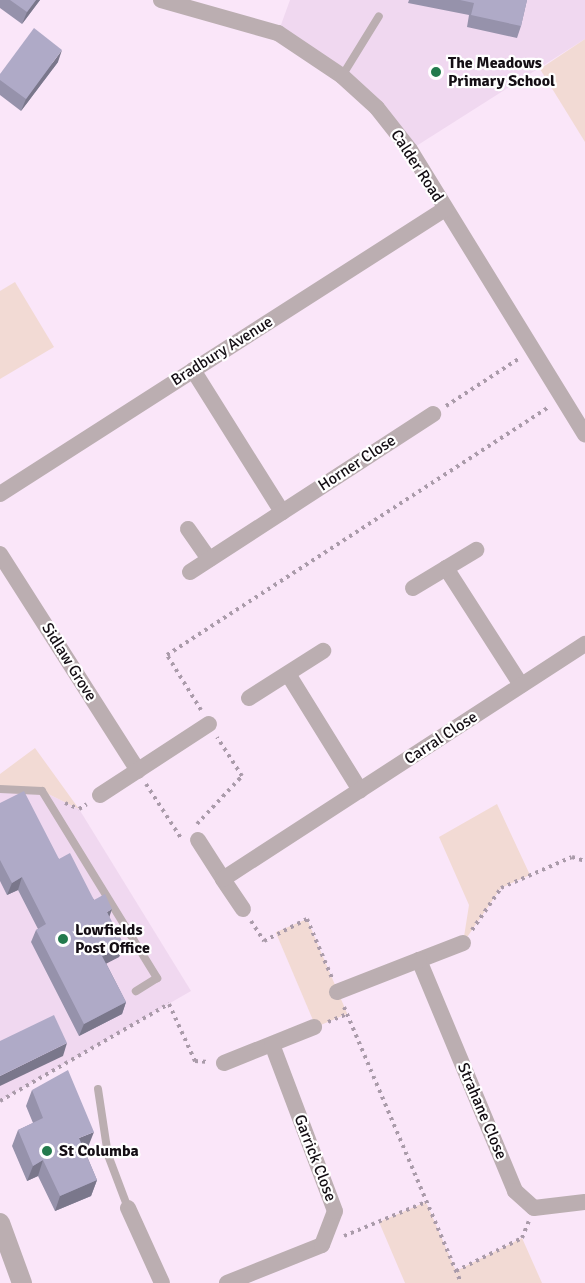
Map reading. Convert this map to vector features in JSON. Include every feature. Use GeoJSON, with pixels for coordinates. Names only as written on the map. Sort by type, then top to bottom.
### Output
{"type":"FeatureCollection","features":[{"type":"Feature","properties":{"kind":"street","name":"Calder Road"},"geometry":{"type":"LineString","coordinates":[[161,0],[278,33],[342,76],[410,150],[585,435]]}},
{"type":"Feature","properties":{"kind":"street","name":"Bradbury Avenue"},"geometry":{"type":"LineString","coordinates":[[0,494],[445,209]]}},
{"type":"Feature","properties":{"kind":"street"},"geometry":{"type":"LineString","coordinates":[[193,370],[282,512]]}},
{"type":"Feature","properties":{"kind":"street","name":"Horner Close"},"geometry":{"type":"LineString","coordinates":[[190,572],[433,414]]}},
{"type":"Feature","properties":{"kind":"street"},"geometry":{"type":"LineString","coordinates":[[188,529],[209,559]]}},
{"type":"Feature","properties":{"kind":"street"},"geometry":{"type":"LineString","coordinates":[[413,588],[476,550]]}},
{"type":"Feature","properties":{"kind":"street","name":"Sidlaw Grove"},"geometry":{"type":"LineString","coordinates":[[0,554],[138,771]]}},
{"type":"Feature","properties":{"kind":"street"},"geometry":{"type":"LineString","coordinates":[[446,568],[521,685]]}},
{"type":"Feature","properties":{"kind":"street","name":"Carral Close"},"geometry":{"type":"LineString","coordinates":[[223,879],[585,644]]}},
{"type":"Feature","properties":{"kind":"street"},"geometry":{"type":"LineString","coordinates":[[249,698],[323,651]]}},
{"type":"Feature","properties":{"kind":"street"},"geometry":{"type":"LineString","coordinates":[[288,674],[360,790]]}},
{"type":"Feature","properties":{"kind":"street"},"geometry":{"type":"LineString","coordinates":[[100,795],[209,724]]}},
{"type":"Feature","properties":{"kind":"street"},"geometry":{"type":"LineString","coordinates":[[190,840],[223,879],[243,909]]}},
{"type":"Feature","properties":{"kind":"street"},"geometry":{"type":"LineString","coordinates":[[337,992],[463,943]]}},
{"type":"Feature","properties":{"kind":"street","name":"Strahane Close"},"geometry":{"type":"LineString","coordinates":[[419,960],[515,1191],[534,1208]]}},
{"type":"Feature","properties":{"kind":"street"},"geometry":{"type":"LineString","coordinates":[[224,1063],[314,1027]]}},
{"type":"Feature","properties":{"kind":"street","name":"Garrick Close"},"geometry":{"type":"LineString","coordinates":[[272,1044],[335,1211],[322,1245]]}},
{"type":"Feature","properties":{"kind":"street"},"geometry":{"type":"LineString","coordinates":[[534,1208],[585,1202]]}},
{"type":"Feature","properties":{"kind":"street"},"geometry":{"type":"LineString","coordinates":[[128,1208],[162,1283]]}},
{"type":"Feature","properties":{"kind":"street"},"geometry":{"type":"LineString","coordinates":[[0,1223],[22,1283]]}},
{"type":"Feature","properties":{"kind":"street"},"geometry":{"type":"LineString","coordinates":[[227,1283],[322,1245]]}},
{"type":"Feature","properties":{"kind":"lane"},"geometry":{"type":"LineString","coordinates":[[342,76],[379,16]]}},
{"type":"Feature","properties":{"kind":"lane"},"geometry":{"type":"LineString","coordinates":[[0,789],[42,791],[157,978],[136,991]]}},
{"type":"Feature","properties":{"kind":"lane"},"geometry":{"type":"LineString","coordinates":[[98,1089],[108,1155],[128,1208]]}},
{"type":"Feature","properties":{"kind":"path"},"geometry":{"type":"LineString","coordinates":[[433,414],[532,350]]}},
{"type":"Feature","properties":{"kind":"path"},"geometry":{"type":"LineString","coordinates":[[138,771],[190,840],[242,777],[167,655],[562,398]]}},
{"type":"Feature","properties":{"kind":"path"},"geometry":{"type":"LineString","coordinates":[[42,791],[79,809],[100,795]]}},
{"type":"Feature","properties":{"kind":"path"},"geometry":{"type":"LineString","coordinates":[[463,943],[501,888],[572,857],[585,861]]}},
{"type":"Feature","properties":{"kind":"path"},"geometry":{"type":"LineString","coordinates":[[243,909],[264,941],[307,919],[461,1283]]}},
{"type":"Feature","properties":{"kind":"path"},"geometry":{"type":"LineString","coordinates":[[0,1101],[169,1004],[195,1061],[224,1063]]}},
{"type":"Feature","properties":{"kind":"path"},"geometry":{"type":"LineString","coordinates":[[322,1245],[426,1202]]}},
{"type":"Feature","properties":{"kind":"path"},"geometry":{"type":"LineString","coordinates":[[456,1271],[522,1238],[534,1208]]}},
{"type":"Feature","properties":{"kind":"shaded area","name":"The Meadows Primary School"},"geometry":{"type":"Polygon","coordinates":[[[290,0],[585,0],[585,39],[410,150],[377,108],[278,33],[290,0]]]}},
{"type":"Feature","properties":{"kind":"shaded area"},"geometry":{"type":"Polygon","coordinates":[[[585,39],[585,142],[540,69],[585,39]]]}},
{"type":"Feature","properties":{"kind":"shaded area"},"geometry":{"type":"Polygon","coordinates":[[[15,282],[54,347],[0,379],[0,291],[15,282]]]}},
{"type":"Feature","properties":{"kind":"shaded area"},"geometry":{"type":"Polygon","coordinates":[[[35,748],[79,809],[42,791],[0,789],[0,774],[35,748]]]}},
{"type":"Feature","properties":{"kind":"shaded area"},"geometry":{"type":"Polygon","coordinates":[[[0,789],[42,791],[79,809],[191,991],[0,1101],[0,789]]]}},
{"type":"Feature","properties":{"kind":"shaded area"},"geometry":{"type":"Polygon","coordinates":[[[497,804],[530,875],[501,888],[463,943],[469,905],[439,837],[497,804]]]}},
{"type":"Feature","properties":{"kind":"shaded area"},"geometry":{"type":"Polygon","coordinates":[[[307,919],[347,1014],[316,1027],[276,932],[307,919]]]}},
{"type":"Feature","properties":{"kind":"shaded area"},"geometry":{"type":"Polygon","coordinates":[[[426,1202],[456,1271],[522,1238],[542,1283],[405,1283],[379,1222],[426,1202]]]}},
{"type":"Feature","properties":{"kind":"building"},"geometry":{"type":"Polygon","coordinates":[[[10,0],[36,0],[27,12],[10,0]]]}},
{"type":"Feature","properties":{"kind":"building"},"geometry":{"type":"Polygon","coordinates":[[[460,0],[527,0],[521,26],[471,15],[474,3],[460,0]]]}},
{"type":"Feature","properties":{"kind":"building"},"geometry":{"type":"Polygon","coordinates":[[[34,28],[62,50],[26,99],[0,80],[0,74],[34,28]]]}},
{"type":"Feature","properties":{"kind":"building"},"geometry":{"type":"Polygon","coordinates":[[[24,791],[59,859],[70,853],[94,900],[105,894],[112,909],[107,912],[124,945],[102,956],[126,1002],[84,1024],[36,930],[46,924],[22,877],[12,883],[0,860],[0,803],[24,791]]]}},
{"type":"Feature","properties":{"kind":"building"},"geometry":{"type":"Polygon","coordinates":[[[54,1015],[67,1043],[0,1076],[0,1041],[54,1015]]]}},
{"type":"Feature","properties":{"kind":"building","name":"St Columba"},"geometry":{"type":"Polygon","coordinates":[[[68,1070],[94,1132],[79,1138],[97,1180],[60,1196],[43,1160],[33,1166],[18,1130],[43,1118],[32,1090],[68,1070]]]}},
{"type":"Feature","properties":{"kind":"place","name":"The Meadows Primary School"},"geometry":{"type":"Point","coordinates":[436,72]}},
{"type":"Feature","properties":{"kind":"place","name":"Lowfields Post Office"},"geometry":{"type":"Point","coordinates":[63,939]}},
{"type":"Feature","properties":{"kind":"place","name":"St Columba"},"geometry":{"type":"Point","coordinates":[47,1151]}}]}
